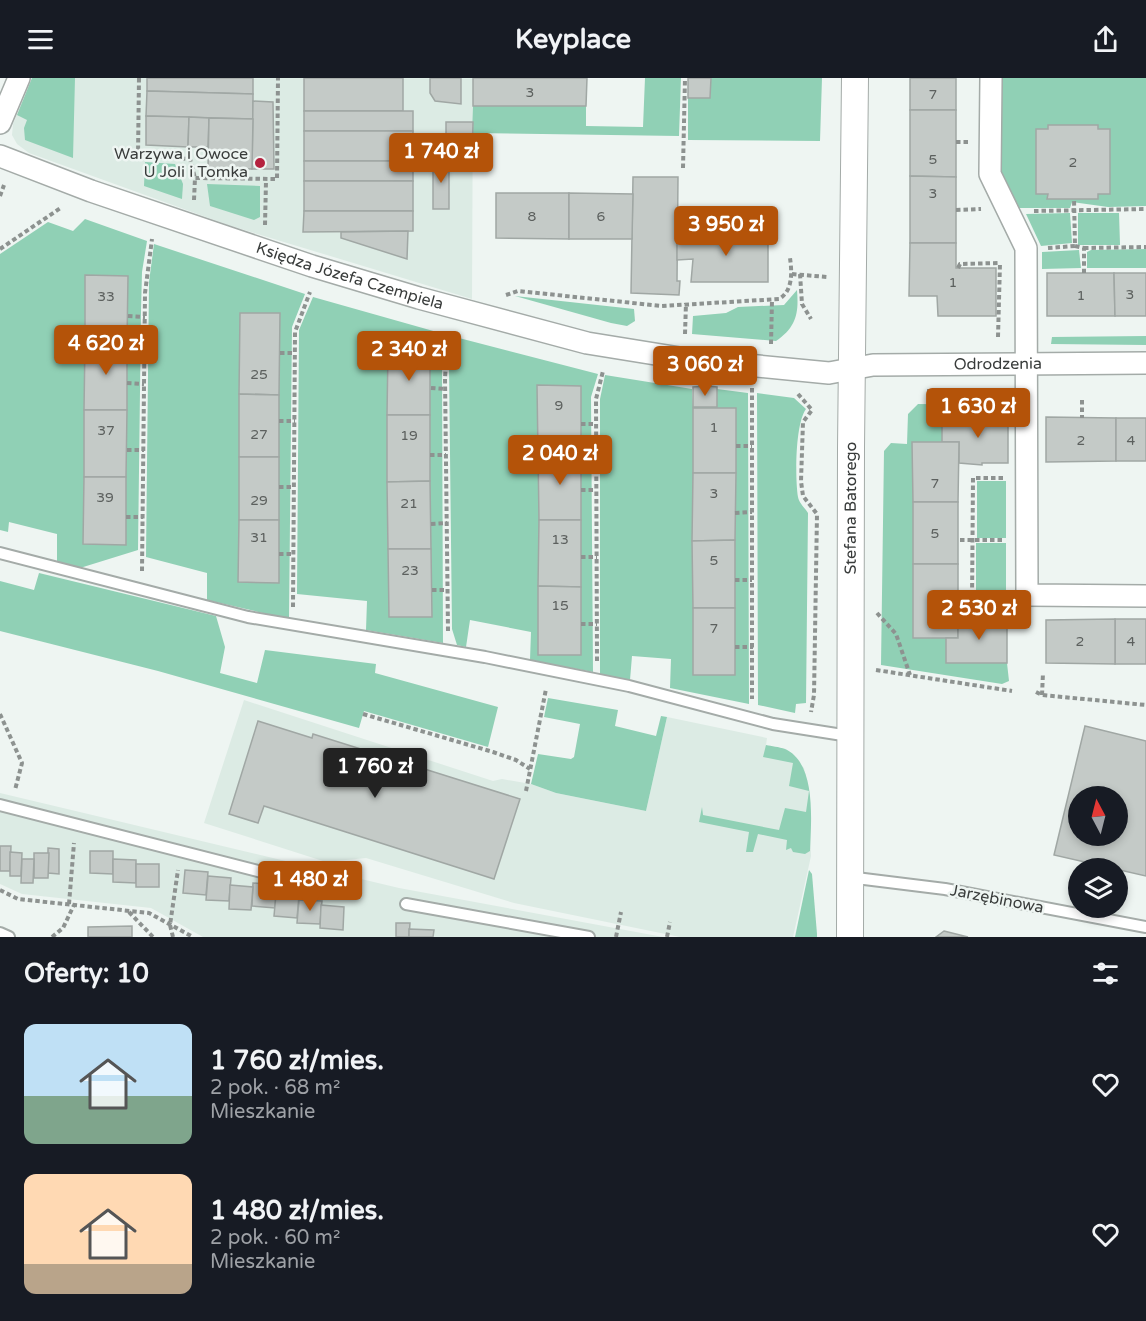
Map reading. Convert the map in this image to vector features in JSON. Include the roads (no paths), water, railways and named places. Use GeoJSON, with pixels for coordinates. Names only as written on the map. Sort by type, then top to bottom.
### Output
{"type":"FeatureCollection","features":[{"type":"Feature","properties":{"kind":"street"},"geometry":{"type":"LineString","coordinates":[[0,123],[19,78]]}},
{"type":"Feature","properties":{"kind":"street","name":"Stefana Batorego"},"geometry":{"type":"LineString","coordinates":[[850,937],[848,877],[855,78]]}},
{"type":"Feature","properties":{"kind":"street"},"geometry":{"type":"LineString","coordinates":[[991,78],[990,174],[1026,249],[1026,364],[1019,599],[1146,596]]}},
{"type":"Feature","properties":{"kind":"street","name":"Księdza Józefa Czempiela"},"geometry":{"type":"LineString","coordinates":[[0,156],[91,191],[312,267],[587,343],[739,365],[829,373],[852,368]]}},
{"type":"Feature","properties":{"kind":"street","name":"Odrodzenia"},"geometry":{"type":"LineString","coordinates":[[852,368],[873,365],[1146,363]]}},
{"type":"Feature","properties":{"kind":"lane"},"geometry":{"type":"LineString","coordinates":[[0,553],[141,590],[293,626],[448,650],[550,670],[752,719],[826,734],[850,736]]}},
{"type":"Feature","properties":{"kind":"lane"},"geometry":{"type":"LineString","coordinates":[[3,806],[340,892]]}},
{"type":"Feature","properties":{"kind":"lane","name":"Jarzębinowa"},"geometry":{"type":"LineString","coordinates":[[848,877],[945,890],[1146,927]]}},
{"type":"Feature","properties":{"kind":"lane"},"geometry":{"type":"LineString","coordinates":[[406,904],[589,937]]}},
{"type":"Feature","properties":{"kind":"lane"},"geometry":{"type":"LineString","coordinates":[[0,933],[9,937]]}},
{"type":"Feature","properties":{"kind":"place","name":"Warzywa i Owoce U Joli i Tomka"},"geometry":{"type":"Point","coordinates":[260,163]}}]}
